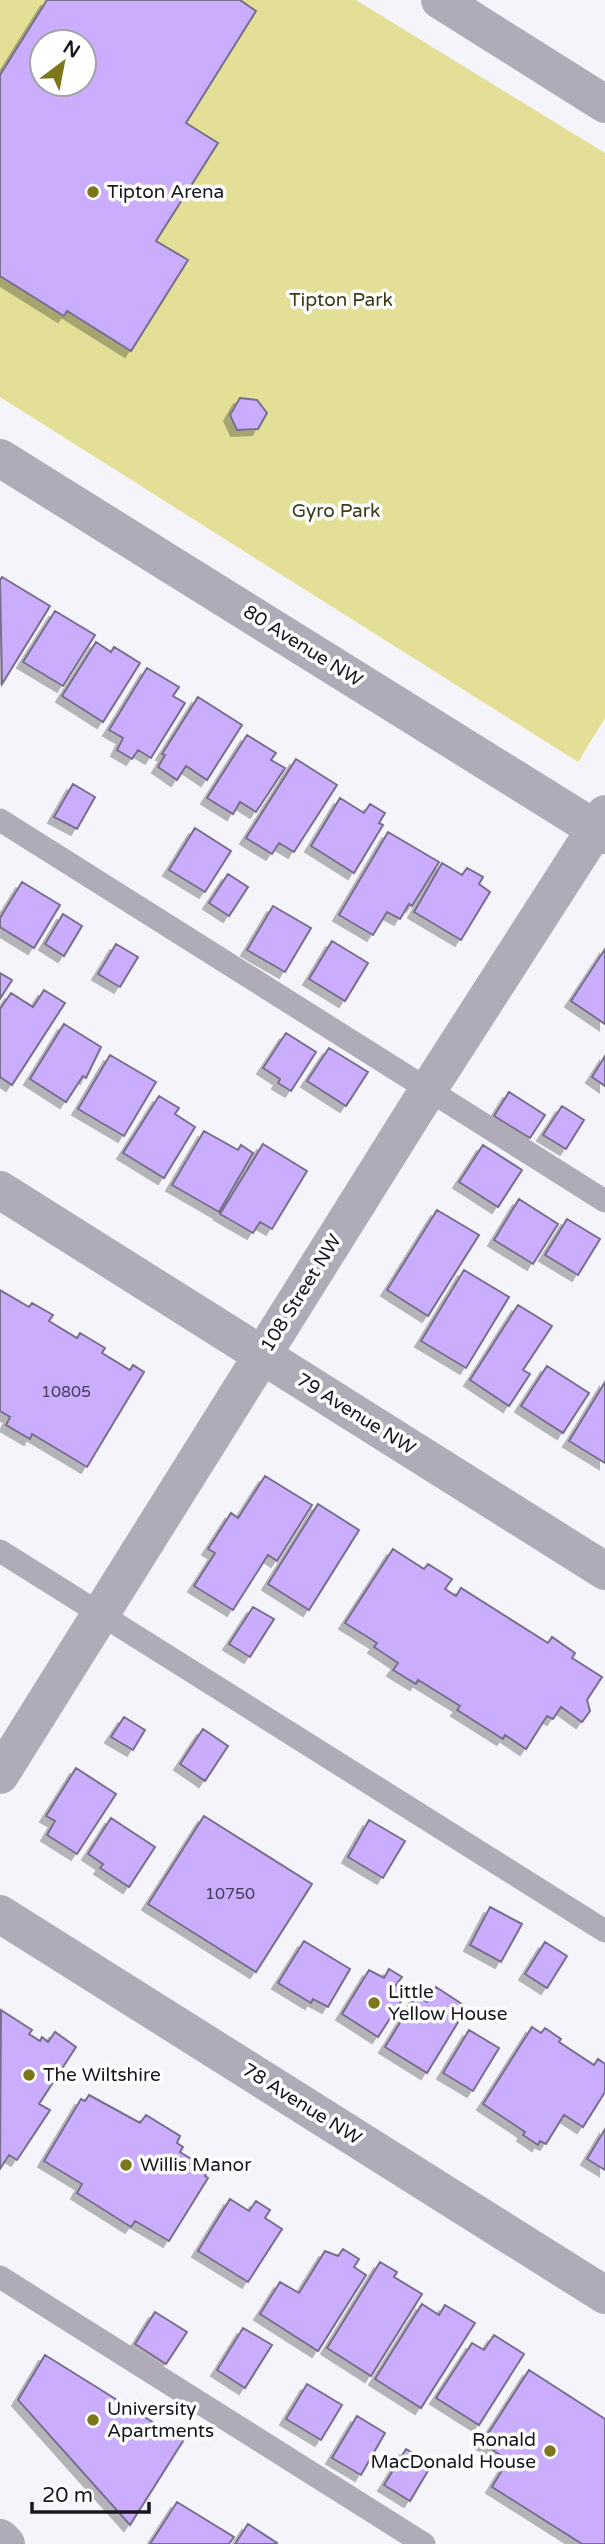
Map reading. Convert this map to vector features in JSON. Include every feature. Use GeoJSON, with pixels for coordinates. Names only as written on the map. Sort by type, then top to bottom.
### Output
{"type":"FeatureCollection","features":[{"type":"Feature","properties":{"kind":"street"},"geometry":{"type":"LineString","coordinates":[[440,0],[605,104]]}},
{"type":"Feature","properties":{"kind":"street","name":"80 Avenue NW"},"geometry":{"type":"LineString","coordinates":[[0,458],[602,826]]}},
{"type":"Feature","properties":{"kind":"street","name":"108 Street NW"},"geometry":{"type":"LineString","coordinates":[[0,1775],[428,1090],[602,826]]}},
{"type":"Feature","properties":{"kind":"street","name":"79 Avenue NW"},"geometry":{"type":"LineString","coordinates":[[0,1191],[605,1571]]}},
{"type":"Feature","properties":{"kind":"street","name":"78 Avenue NW"},"geometry":{"type":"LineString","coordinates":[[0,1914],[605,2294]]}},
{"type":"Feature","properties":{"kind":"street"},"geometry":{"type":"LineString","coordinates":[[0,2538],[6,2544]]}},
{"type":"Feature","properties":{"kind":"lane"},"geometry":{"type":"LineString","coordinates":[[0,820],[605,1201]]}},
{"type":"Feature","properties":{"kind":"lane"},"geometry":{"type":"LineString","coordinates":[[0,1551],[605,1931]]}},
{"type":"Feature","properties":{"kind":"lane"},"geometry":{"type":"LineString","coordinates":[[0,2277],[424,2544]]}},
{"type":"Feature","properties":{"kind":"green space","name":"Tipton Park"},"geometry":{"type":"Polygon","coordinates":[[[0,0],[356,0],[605,153],[605,718],[578,762],[0,397],[0,0]]]}},
{"type":"Feature","properties":{"kind":"building","name":"Tipton Arena"},"geometry":{"type":"Polygon","coordinates":[[[47,0],[240,0],[256,11],[186,123],[218,143],[156,241],[188,260],[131,351],[67,311],[64,316],[0,276],[0,75],[28,30],[28,98],[98,98],[98,28],[29,28],[47,0]]]}},
{"type":"Feature","properties":{"kind":"building"},"geometry":{"type":"Polygon","coordinates":[[[240,398],[257,400],[267,413],[258,429],[237,430],[230,415],[240,398]]]}},
{"type":"Feature","properties":{"kind":"building"},"geometry":{"type":"Polygon","coordinates":[[[2,577],[50,606],[2,684],[0,580],[2,577]]]}},
{"type":"Feature","properties":{"kind":"building"},"geometry":{"type":"Polygon","coordinates":[[[55,611],[95,635],[63,686],[23,662],[55,611]]]}},
{"type":"Feature","properties":{"kind":"building"},"geometry":{"type":"Polygon","coordinates":[[[96,642],[111,652],[114,647],[140,663],[103,722],[62,696],[96,642]]]}},
{"type":"Feature","properties":{"kind":"building"},"geometry":{"type":"Polygon","coordinates":[[[147,668],[179,687],[173,696],[185,703],[151,758],[138,750],[132,759],[117,750],[123,738],[109,730],[147,668]]]}},
{"type":"Feature","properties":{"kind":"building"},"geometry":{"type":"Polygon","coordinates":[[[198,697],[242,725],[207,780],[186,766],[177,780],[158,767],[165,755],[162,754],[198,697]]]}},
{"type":"Feature","properties":{"kind":"building"},"geometry":{"type":"Polygon","coordinates":[[[247,735],[276,753],[271,760],[285,768],[256,812],[240,802],[233,814],[207,798],[247,735]]]}},
{"type":"Feature","properties":{"kind":"building"},"geometry":{"type":"Polygon","coordinates":[[[296,759],[337,785],[294,852],[279,843],[272,854],[246,838],[296,759]]]}},
{"type":"Feature","properties":{"kind":"building"},"geometry":{"type":"Polygon","coordinates":[[[73,784],[95,797],[77,829],[54,817],[73,784]]]}},
{"type":"Feature","properties":{"kind":"building"},"geometry":{"type":"Polygon","coordinates":[[[340,798],[364,813],[370,804],[385,813],[379,823],[383,825],[354,873],[311,846],[340,798]]]}},
{"type":"Feature","properties":{"kind":"building"},"geometry":{"type":"Polygon","coordinates":[[[195,828],[231,851],[205,892],[169,870],[195,828]]]}},
{"type":"Feature","properties":{"kind":"building"},"geometry":{"type":"Polygon","coordinates":[[[388,832],[439,862],[412,906],[409,904],[400,919],[387,912],[373,935],[339,915],[388,832]]]}},
{"type":"Feature","properties":{"kind":"building"},"geometry":{"type":"Polygon","coordinates":[[[442,863],[462,875],[467,868],[483,877],[479,884],[490,892],[461,940],[414,912],[442,863]]]}},
{"type":"Feature","properties":{"kind":"building"},"geometry":{"type":"Polygon","coordinates":[[[228,874],[248,887],[229,916],[209,903],[228,874]]]}},
{"type":"Feature","properties":{"kind":"building"},"geometry":{"type":"Polygon","coordinates":[[[22,882],[60,905],[34,948],[0,927],[0,918],[22,882]]]}},
{"type":"Feature","properties":{"kind":"building"},"geometry":{"type":"Polygon","coordinates":[[[273,906],[311,928],[285,972],[247,950],[273,906]]]}},
{"type":"Feature","properties":{"kind":"building"},"geometry":{"type":"Polygon","coordinates":[[[63,914],[82,926],[64,956],[45,944],[63,914]]]}},
{"type":"Feature","properties":{"kind":"building"},"geometry":{"type":"Polygon","coordinates":[[[332,941],[368,963],[345,1001],[309,979],[332,941]]]}},
{"type":"Feature","properties":{"kind":"building"},"geometry":{"type":"Polygon","coordinates":[[[116,944],[138,957],[120,987],[98,974],[116,944]]]}},
{"type":"Feature","properties":{"kind":"building"},"geometry":{"type":"Polygon","coordinates":[[[605,949],[605,1024],[571,1001],[605,949]]]}},
{"type":"Feature","properties":{"kind":"building"},"geometry":{"type":"Polygon","coordinates":[[[0,973],[12,980],[0,999],[0,973]]]}},
{"type":"Feature","properties":{"kind":"building"},"geometry":{"type":"Polygon","coordinates":[[[44,990],[65,1003],[12,1085],[0,1077],[0,1009],[11,993],[33,1007],[44,990]]]}},
{"type":"Feature","properties":{"kind":"building"},"geometry":{"type":"Polygon","coordinates":[[[64,1024],[101,1047],[86,1078],[83,1076],[66,1102],[30,1079],[64,1024]]]}},
{"type":"Feature","properties":{"kind":"building"},"geometry":{"type":"Polygon","coordinates":[[[286,1033],[316,1052],[291,1091],[278,1083],[280,1079],[263,1068],[286,1033]]]}},
{"type":"Feature","properties":{"kind":"building"},"geometry":{"type":"Polygon","coordinates":[[[329,1048],[368,1072],[346,1106],[307,1081],[329,1048]]]}},
{"type":"Feature","properties":{"kind":"building"},"geometry":{"type":"Polygon","coordinates":[[[110,1055],[156,1082],[124,1136],[78,1109],[110,1055]]]}},
{"type":"Feature","properties":{"kind":"building"},"geometry":{"type":"Polygon","coordinates":[[[605,1056],[605,1086],[592,1077],[605,1056]]]}},
{"type":"Feature","properties":{"kind":"building"},"geometry":{"type":"Polygon","coordinates":[[[509,1092],[545,1115],[530,1138],[494,1116],[509,1092]]]}},
{"type":"Feature","properties":{"kind":"building"},"geometry":{"type":"Polygon","coordinates":[[[159,1096],[179,1108],[175,1114],[195,1127],[164,1178],[123,1153],[159,1096]]]}},
{"type":"Feature","properties":{"kind":"building"},"geometry":{"type":"Polygon","coordinates":[[[562,1106],[584,1120],[566,1149],[543,1135],[562,1106]]]}},
{"type":"Feature","properties":{"kind":"building"},"geometry":{"type":"Polygon","coordinates":[[[204,1131],[238,1150],[241,1145],[253,1153],[219,1212],[172,1185],[204,1131]]]}},
{"type":"Feature","properties":{"kind":"building"},"geometry":{"type":"Polygon","coordinates":[[[263,1144],[307,1171],[272,1229],[260,1222],[253,1233],[220,1214],[263,1144]]]}},
{"type":"Feature","properties":{"kind":"building"},"geometry":{"type":"Polygon","coordinates":[[[483,1145],[522,1170],[498,1207],[459,1182],[483,1145]]]}},
{"type":"Feature","properties":{"kind":"building"},"geometry":{"type":"Polygon","coordinates":[[[519,1199],[558,1224],[533,1264],[494,1240],[519,1199]]]}},
{"type":"Feature","properties":{"kind":"building"},"geometry":{"type":"Polygon","coordinates":[[[437,1210],[479,1235],[428,1316],[387,1290],[437,1210]]]}},
{"type":"Feature","properties":{"kind":"building"},"geometry":{"type":"Polygon","coordinates":[[[567,1219],[600,1239],[578,1275],[545,1255],[567,1219]]]}},
{"type":"Feature","properties":{"kind":"building"},"geometry":{"type":"Polygon","coordinates":[[[464,1270],[509,1297],[466,1368],[421,1341],[464,1270]]]}},
{"type":"Feature","properties":{"kind":"building"},"geometry":{"type":"Polygon","coordinates":[[[0,1290],[29,1307],[32,1303],[53,1315],[49,1321],[77,1338],[80,1333],[105,1348],[102,1353],[130,1370],[133,1365],[144,1372],[87,1467],[32,1434],[30,1439],[6,1425],[10,1417],[0,1411],[0,1290]]]}},
{"type":"Feature","properties":{"kind":"building"},"geometry":{"type":"Polygon","coordinates":[[[518,1305],[552,1326],[523,1370],[530,1374],[509,1406],[470,1380],[518,1305]]]}},
{"type":"Feature","properties":{"kind":"building"},"geometry":{"type":"Polygon","coordinates":[[[547,1366],[589,1393],[563,1433],[521,1406],[547,1366]]]}},
{"type":"Feature","properties":{"kind":"building"},"geometry":{"type":"Polygon","coordinates":[[[605,1382],[605,1463],[569,1441],[605,1382]]]}},
{"type":"Feature","properties":{"kind":"building"},"geometry":{"type":"Polygon","coordinates":[[[265,1476],[312,1505],[277,1561],[268,1555],[233,1610],[194,1586],[215,1553],[208,1549],[231,1513],[238,1518],[265,1476]]]}},
{"type":"Feature","properties":{"kind":"building"},"geometry":{"type":"Polygon","coordinates":[[[318,1504],[359,1530],[309,1610],[268,1584],[318,1504]]]}},
{"type":"Feature","properties":{"kind":"building"},"geometry":{"type":"Polygon","coordinates":[[[393,1549],[424,1569],[428,1564],[452,1579],[445,1589],[456,1596],[461,1588],[548,1643],[552,1637],[575,1653],[572,1658],[602,1677],[587,1700],[590,1711],[582,1722],[561,1707],[553,1719],[547,1716],[526,1749],[505,1735],[503,1739],[457,1710],[460,1706],[418,1680],[416,1684],[393,1670],[398,1663],[374,1647],[377,1643],[345,1623],[393,1549]]]}},
{"type":"Feature","properties":{"kind":"building"},"geometry":{"type":"Polygon","coordinates":[[[253,1607],[274,1619],[250,1657],[229,1644],[253,1607]]]}},
{"type":"Feature","properties":{"kind":"building"},"geometry":{"type":"Polygon","coordinates":[[[124,1717],[145,1730],[133,1750],[111,1737],[124,1717]]]}},
{"type":"Feature","properties":{"kind":"building"},"geometry":{"type":"Polygon","coordinates":[[[203,1729],[228,1746],[205,1781],[180,1764],[203,1729]]]}},
{"type":"Feature","properties":{"kind":"building"},"geometry":{"type":"Polygon","coordinates":[[[76,1768],[116,1794],[77,1854],[47,1835],[55,1821],[46,1816],[76,1768]]]}},
{"type":"Feature","properties":{"kind":"building"},"geometry":{"type":"Polygon","coordinates":[[[204,1816],[312,1884],[256,1972],[148,1904],[204,1816]]]}},
{"type":"Feature","properties":{"kind":"building"},"geometry":{"type":"Polygon","coordinates":[[[111,1818],[155,1847],[129,1887],[100,1868],[103,1864],[88,1854],[111,1818]]]}},
{"type":"Feature","properties":{"kind":"building"},"geometry":{"type":"Polygon","coordinates":[[[369,1820],[405,1841],[383,1878],[348,1857],[369,1820]]]}},
{"type":"Feature","properties":{"kind":"building"},"geometry":{"type":"Polygon","coordinates":[[[490,1907],[522,1924],[501,1962],[470,1945],[490,1907]]]}},
{"type":"Feature","properties":{"kind":"building"},"geometry":{"type":"Polygon","coordinates":[[[304,1941],[350,1969],[328,2007],[313,1999],[311,2003],[278,1983],[304,1941]]]}},
{"type":"Feature","properties":{"kind":"building"},"geometry":{"type":"Polygon","coordinates":[[[545,1942],[567,1956],[547,1988],[525,1974],[545,1942]]]}},
{"type":"Feature","properties":{"kind":"building","name":"Little Yellow House"},"geometry":{"type":"Polygon","coordinates":[[[389,1969],[402,1977],[396,1985],[407,1992],[378,2037],[342,2014],[369,1970],[384,1978],[389,1969]]]}},
{"type":"Feature","properties":{"kind":"building"},"geometry":{"type":"Polygon","coordinates":[[[436,1987],[462,2004],[455,2016],[460,2019],[427,2073],[385,2047],[417,1995],[427,2002],[436,1987]]]}},
{"type":"Feature","properties":{"kind":"building","name":"The Wiltshire"},"geometry":{"type":"Polygon","coordinates":[[[1,2010],[32,2030],[29,2034],[40,2041],[42,2037],[48,2042],[55,2032],[76,2047],[39,2104],[50,2110],[17,2160],[9,2155],[0,2169],[1,2010]]]}},
{"type":"Feature","properties":{"kind":"building"},"geometry":{"type":"Polygon","coordinates":[[[532,2027],[541,2033],[545,2028],[561,2039],[559,2042],[594,2065],[598,2059],[605,2064],[605,2092],[583,2127],[564,2115],[546,2144],[540,2141],[538,2145],[523,2135],[525,2132],[483,2104],[532,2027]]]}},
{"type":"Feature","properties":{"kind":"building"},"geometry":{"type":"Polygon","coordinates":[[[469,2030],[499,2048],[473,2091],[443,2073],[469,2030]]]}},
{"type":"Feature","properties":{"kind":"building","name":"Willis Manor"},"geometry":{"type":"Polygon","coordinates":[[[89,2095],[140,2123],[146,2115],[180,2136],[177,2143],[183,2147],[180,2152],[209,2170],[205,2176],[208,2178],[169,2241],[135,2221],[131,2227],[77,2193],[82,2184],[44,2161],[81,2099],[85,2101],[89,2095]]]}},
{"type":"Feature","properties":{"kind":"building"},"geometry":{"type":"Polygon","coordinates":[[[605,2129],[605,2170],[587,2159],[605,2129]]]}},
{"type":"Feature","properties":{"kind":"building"},"geometry":{"type":"Polygon","coordinates":[[[230,2199],[249,2211],[256,2201],[270,2210],[265,2218],[282,2229],[248,2282],[198,2251],[230,2199]]]}},
{"type":"Feature","properties":{"kind":"building"},"geometry":{"type":"Polygon","coordinates":[[[343,2249],[359,2259],[354,2267],[366,2275],[318,2351],[260,2314],[280,2282],[299,2293],[325,2251],[338,2256],[343,2249]]]}},
{"type":"Feature","properties":{"kind":"building"},"geometry":{"type":"Polygon","coordinates":[[[380,2262],[397,2272],[394,2277],[422,2294],[371,2376],[327,2348],[380,2262]]]}},
{"type":"Feature","properties":{"kind":"building"},"geometry":{"type":"Polygon","coordinates":[[[422,2304],[439,2315],[445,2305],[475,2323],[421,2408],[375,2379],[422,2304]]]}},
{"type":"Feature","properties":{"kind":"building"},"geometry":{"type":"Polygon","coordinates":[[[155,2312],[187,2332],[166,2364],[135,2344],[155,2312]]]}},
{"type":"Feature","properties":{"kind":"building"},"geometry":{"type":"Polygon","coordinates":[[[243,2328],[272,2345],[245,2388],[217,2370],[243,2328]]]}},
{"type":"Feature","properties":{"kind":"building"},"geometry":{"type":"Polygon","coordinates":[[[494,2335],[524,2354],[479,2425],[436,2398],[472,2343],[484,2350],[494,2335]]]}},
{"type":"Feature","properties":{"kind":"building","name":"University Apartments"},"geometry":{"type":"Polygon","coordinates":[[[45,2355],[183,2441],[130,2525],[18,2400],[45,2355]]]}},
{"type":"Feature","properties":{"kind":"building","name":"Ronald MacDonald House"},"geometry":{"type":"Polygon","coordinates":[[[529,2370],[605,2419],[605,2544],[582,2544],[492,2487],[508,2460],[482,2443],[529,2370]]]}},
{"type":"Feature","properties":{"kind":"building"},"geometry":{"type":"Polygon","coordinates":[[[307,2384],[342,2405],[321,2440],[286,2419],[307,2384]]]}},
{"type":"Feature","properties":{"kind":"building"},"geometry":{"type":"Polygon","coordinates":[[[357,2416],[385,2433],[361,2475],[332,2458],[357,2416]]]}},
{"type":"Feature","properties":{"kind":"building"},"geometry":{"type":"Polygon","coordinates":[[[406,2449],[432,2464],[410,2501],[384,2485],[406,2449]]]}},
{"type":"Feature","properties":{"kind":"building"},"geometry":{"type":"Polygon","coordinates":[[[177,2502],[234,2537],[229,2544],[150,2544],[177,2502]]]}},
{"type":"Feature","properties":{"kind":"building"},"geometry":{"type":"Polygon","coordinates":[[[248,2524],[277,2543],[235,2544],[248,2524]]]}},
{"type":"Feature","properties":{"kind":"place","name":"Tipton Arena"},"geometry":{"type":"Point","coordinates":[93,192]}},
{"type":"Feature","properties":{"kind":"place","name":"Little Yellow House"},"geometry":{"type":"Point","coordinates":[374,2003]}},
{"type":"Feature","properties":{"kind":"place","name":"The Wiltshire"},"geometry":{"type":"Point","coordinates":[29,2075]}},
{"type":"Feature","properties":{"kind":"place","name":"Willis Manor"},"geometry":{"type":"Point","coordinates":[126,2165]}},
{"type":"Feature","properties":{"kind":"place","name":"University Apartments"},"geometry":{"type":"Point","coordinates":[93,2420]}},
{"type":"Feature","properties":{"kind":"place","name":"Ronald MacDonald House"},"geometry":{"type":"Point","coordinates":[550,2451]}},
{"type":"Feature","properties":{"kind":"park label","name":"Gyro Park"},"geometry":{"type":"Point","coordinates":[336,511]}}]}
